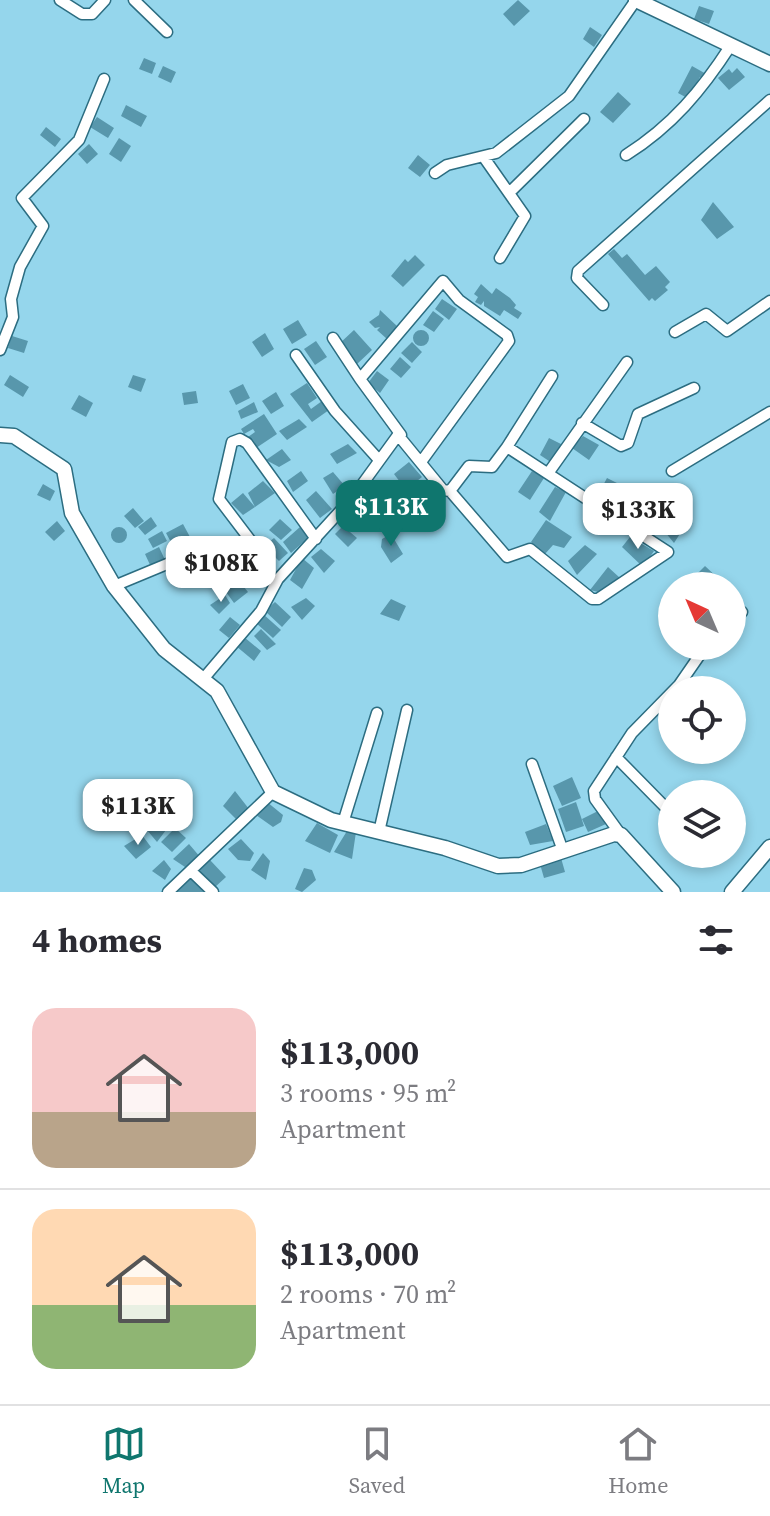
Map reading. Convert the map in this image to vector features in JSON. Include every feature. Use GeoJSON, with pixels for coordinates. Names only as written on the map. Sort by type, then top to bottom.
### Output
{"type":"FeatureCollection","features":[{"type":"Feature","properties":{"kind":"street"},"geometry":{"type":"LineString","coordinates":[[60,0],[82,14],[92,14],[105,0]]}},
{"type":"Feature","properties":{"kind":"street"},"geometry":{"type":"LineString","coordinates":[[134,0],[167,32]]}},
{"type":"Feature","properties":{"kind":"street"},"geometry":{"type":"LineString","coordinates":[[435,173],[447,165],[485,159],[569,96],[636,0],[770,64]]}},
{"type":"Feature","properties":{"kind":"street"},"geometry":{"type":"LineString","coordinates":[[626,155],[660,134],[696,96],[731,45]]}},
{"type":"Feature","properties":{"kind":"street"},"geometry":{"type":"LineString","coordinates":[[0,350],[13,317],[11,299],[20,267],[43,226],[22,198],[79,140],[104,79]]}},
{"type":"Feature","properties":{"kind":"street"},"geometry":{"type":"LineString","coordinates":[[603,305],[577,278],[578,271],[770,100]]}},
{"type":"Feature","properties":{"kind":"street"},"geometry":{"type":"LineString","coordinates":[[509,193],[584,119]]}},
{"type":"Feature","properties":{"kind":"street"},"geometry":{"type":"LineString","coordinates":[[485,159],[525,216],[500,258]]}},
{"type":"Feature","properties":{"kind":"street"},"geometry":{"type":"LineString","coordinates":[[360,379],[443,281],[459,300],[507,335],[509,341],[421,462]]}},
{"type":"Feature","properties":{"kind":"street"},"geometry":{"type":"LineString","coordinates":[[675,332],[706,314],[727,331],[770,301]]}},
{"type":"Feature","properties":{"kind":"street"},"geometry":{"type":"LineString","coordinates":[[333,338],[443,490],[450,491],[507,557],[530,549],[592,599],[598,599],[668,552],[507,447]]}},
{"type":"Feature","properties":{"kind":"street"},"geometry":{"type":"LineString","coordinates":[[296,355],[335,411],[379,460]]}},
{"type":"Feature","properties":{"kind":"street"},"geometry":{"type":"LineString","coordinates":[[549,472],[627,362]]}},
{"type":"Feature","properties":{"kind":"street"},"geometry":{"type":"LineString","coordinates":[[450,491],[469,466],[492,467],[552,376]]}},
{"type":"Feature","properties":{"kind":"street"},"geometry":{"type":"LineString","coordinates":[[582,423],[621,446],[628,443],[638,414],[694,388]]}},
{"type":"Feature","properties":{"kind":"street"},"geometry":{"type":"LineString","coordinates":[[672,471],[770,412]]}},
{"type":"Feature","properties":{"kind":"street"},"geometry":{"type":"LineString","coordinates":[[0,435],[14,436],[64,469],[72,513],[114,586],[164,649],[217,691],[273,792],[343,823],[445,848],[498,866],[521,865],[614,834],[621,835]]}},
{"type":"Feature","properties":{"kind":"street"},"geometry":{"type":"LineString","coordinates":[[204,678],[261,611],[278,579],[316,539],[401,435]]}},
{"type":"Feature","properties":{"kind":"street"},"geometry":{"type":"LineString","coordinates":[[257,549],[219,499],[225,459],[232,442],[240,439],[247,443],[316,539]]}},
{"type":"Feature","properties":{"kind":"street"},"geometry":{"type":"LineString","coordinates":[[114,586],[208,547]]}},
{"type":"Feature","properties":{"kind":"street"},"geometry":{"type":"LineString","coordinates":[[673,892],[621,835],[595,799],[594,791],[652,709],[679,685],[696,660]]}},
{"type":"Feature","properties":{"kind":"street"},"geometry":{"type":"LineString","coordinates":[[379,832],[407,710]]}},
{"type":"Feature","properties":{"kind":"street"},"geometry":{"type":"LineString","coordinates":[[343,823],[377,713]]}},
{"type":"Feature","properties":{"kind":"street"},"geometry":{"type":"LineString","coordinates":[[616,757],[658,800]]}},
{"type":"Feature","properties":{"kind":"street"},"geometry":{"type":"LineString","coordinates":[[532,764],[563,851]]}},
{"type":"Feature","properties":{"kind":"street"},"geometry":{"type":"LineString","coordinates":[[168,892],[273,792]]}},
{"type":"Feature","properties":{"kind":"street"},"geometry":{"type":"LineString","coordinates":[[732,892],[770,847]]}},
{"type":"Feature","properties":{"kind":"street"},"geometry":{"type":"LineString","coordinates":[[191,871],[213,892]]}},
{"type":"Feature","properties":{"kind":"building"},"geometry":{"type":"Polygon","coordinates":[[[518,0],[530,11],[514,26],[503,14],[518,0]]]}},
{"type":"Feature","properties":{"kind":"building"},"geometry":{"type":"Polygon","coordinates":[[[699,6],[714,11],[709,24],[694,19],[699,6]]]}},
{"type":"Feature","properties":{"kind":"building"},"geometry":{"type":"Polygon","coordinates":[[[590,27],[602,35],[594,47],[583,39],[590,27]]]}},
{"type":"Feature","properties":{"kind":"building"},"geometry":{"type":"Polygon","coordinates":[[[144,58],[156,63],[152,74],[139,69],[144,58]]]}},
{"type":"Feature","properties":{"kind":"building"},"geometry":{"type":"Polygon","coordinates":[[[163,66],[176,72],[171,83],[158,77],[163,66]]]}},
{"type":"Feature","properties":{"kind":"building"},"geometry":{"type":"Polygon","coordinates":[[[692,66],[708,75],[705,80],[700,77],[689,99],[678,93],[692,66]]]}},
{"type":"Feature","properties":{"kind":"building"},"geometry":{"type":"Polygon","coordinates":[[[737,68],[745,77],[729,90],[718,78],[729,69],[732,73],[737,68]]]}},
{"type":"Feature","properties":{"kind":"building"},"geometry":{"type":"Polygon","coordinates":[[[618,92],[631,104],[613,123],[600,112],[618,92]]]}},
{"type":"Feature","properties":{"kind":"building"},"geometry":{"type":"Polygon","coordinates":[[[126,105],[147,116],[141,127],[121,116],[126,105]]]}},
{"type":"Feature","properties":{"kind":"building"},"geometry":{"type":"Polygon","coordinates":[[[97,117],[114,128],[108,138],[90,127],[97,117]]]}},
{"type":"Feature","properties":{"kind":"building"},"geometry":{"type":"Polygon","coordinates":[[[46,127],[61,139],[55,147],[40,135],[46,127]]]}},
{"type":"Feature","properties":{"kind":"building"},"geometry":{"type":"Polygon","coordinates":[[[119,138],[131,146],[121,162],[109,154],[119,138]]]}},
{"type":"Feature","properties":{"kind":"building"},"geometry":{"type":"Polygon","coordinates":[[[89,144],[98,154],[87,164],[78,154],[89,144]]]}},
{"type":"Feature","properties":{"kind":"building"},"geometry":{"type":"Polygon","coordinates":[[[418,155],[430,165],[420,177],[408,168],[418,155]]]}},
{"type":"Feature","properties":{"kind":"building"},"geometry":{"type":"Polygon","coordinates":[[[713,202],[734,227],[717,239],[701,220],[713,202]]]}},
{"type":"Feature","properties":{"kind":"building"},"geometry":{"type":"Polygon","coordinates":[[[614,249],[622,258],[627,254],[645,275],[656,266],[670,282],[665,287],[668,290],[655,301],[652,298],[649,301],[608,254],[614,249]]]}},
{"type":"Feature","properties":{"kind":"building"},"geometry":{"type":"Polygon","coordinates":[[[415,255],[425,265],[403,287],[391,276],[405,259],[408,262],[415,255]]]}},
{"type":"Feature","properties":{"kind":"building"},"geometry":{"type":"Polygon","coordinates":[[[481,284],[492,294],[496,288],[510,298],[516,305],[514,308],[522,313],[518,319],[504,310],[500,316],[484,306],[484,301],[481,305],[475,302],[478,297],[474,294],[481,284]]]}},
{"type":"Feature","properties":{"kind":"building"},"geometry":{"type":"Polygon","coordinates":[[[442,299],[457,309],[449,320],[435,309],[442,299]]]}},
{"type":"Feature","properties":{"kind":"building"},"geometry":{"type":"Polygon","coordinates":[[[380,310],[398,327],[387,339],[377,330],[380,327],[375,328],[369,322],[379,315],[380,310]]]}},
{"type":"Feature","properties":{"kind":"building"},"geometry":{"type":"Polygon","coordinates":[[[433,311],[444,319],[434,332],[423,325],[433,311]]]}},
{"type":"Feature","properties":{"kind":"building"},"geometry":{"type":"Polygon","coordinates":[[[298,320],[307,335],[292,344],[283,329],[298,320]]]}},
{"type":"Feature","properties":{"kind":"building"},"geometry":{"type":"Polygon","coordinates":[[[354,330],[372,350],[357,364],[339,344],[354,330]]]}},
{"type":"Feature","properties":{"kind":"building"},"geometry":{"type":"Polygon","coordinates":[[[418,330],[424,330],[429,338],[427,344],[418,346],[413,341],[413,335],[418,330]]]}},
{"type":"Feature","properties":{"kind":"building"},"geometry":{"type":"Polygon","coordinates":[[[265,333],[274,349],[262,357],[252,342],[265,333]]]}},
{"type":"Feature","properties":{"kind":"building"},"geometry":{"type":"Polygon","coordinates":[[[12,336],[28,341],[24,353],[8,348],[12,336]]]}},
{"type":"Feature","properties":{"kind":"building"},"geometry":{"type":"Polygon","coordinates":[[[316,341],[327,357],[315,365],[304,349],[316,341]]]}},
{"type":"Feature","properties":{"kind":"building"},"geometry":{"type":"Polygon","coordinates":[[[412,342],[422,352],[412,363],[401,353],[412,342]]]}},
{"type":"Feature","properties":{"kind":"building"},"geometry":{"type":"Polygon","coordinates":[[[400,357],[411,367],[401,378],[390,369],[400,357]]]}},
{"type":"Feature","properties":{"kind":"building"},"geometry":{"type":"Polygon","coordinates":[[[377,371],[389,380],[380,393],[368,383],[377,371]]]}},
{"type":"Feature","properties":{"kind":"building"},"geometry":{"type":"Polygon","coordinates":[[[10,375],[29,387],[23,397],[4,385],[10,375]]]}},
{"type":"Feature","properties":{"kind":"building"},"geometry":{"type":"Polygon","coordinates":[[[133,375],[146,379],[141,392],[128,387],[133,375]]]}},
{"type":"Feature","properties":{"kind":"building"},"geometry":{"type":"Polygon","coordinates":[[[307,383],[317,398],[308,404],[311,409],[322,401],[329,410],[312,422],[290,394],[307,383]]]}},
{"type":"Feature","properties":{"kind":"building"},"geometry":{"type":"Polygon","coordinates":[[[243,384],[250,398],[236,405],[229,391],[243,384]]]}},
{"type":"Feature","properties":{"kind":"building"},"geometry":{"type":"Polygon","coordinates":[[[196,391],[198,403],[184,405],[182,393],[196,391]]]}},
{"type":"Feature","properties":{"kind":"building"},"geometry":{"type":"Polygon","coordinates":[[[276,392],[284,406],[271,414],[262,401],[276,392]]]}},
{"type":"Feature","properties":{"kind":"building"},"geometry":{"type":"Polygon","coordinates":[[[79,395],[93,403],[86,417],[71,409],[79,395]]]}},
{"type":"Feature","properties":{"kind":"building"},"geometry":{"type":"Polygon","coordinates":[[[254,402],[258,412],[241,419],[238,411],[254,402]]]}},
{"type":"Feature","properties":{"kind":"building"},"geometry":{"type":"Polygon","coordinates":[[[264,414],[277,434],[256,448],[248,437],[255,432],[253,429],[244,434],[241,429],[264,414]]]}},
{"type":"Feature","properties":{"kind":"building"},"geometry":{"type":"Polygon","coordinates":[[[299,419],[307,427],[287,440],[279,431],[299,419]]]}},
{"type":"Feature","properties":{"kind":"building"},"geometry":{"type":"Polygon","coordinates":[[[583,436],[599,445],[589,460],[572,448],[583,436]]]}},
{"type":"Feature","properties":{"kind":"building"},"geometry":{"type":"Polygon","coordinates":[[[549,438],[563,445],[552,463],[540,455],[549,438]]]}},
{"type":"Feature","properties":{"kind":"building"},"geometry":{"type":"Polygon","coordinates":[[[348,444],[357,453],[337,464],[330,454],[348,444]]]}},
{"type":"Feature","properties":{"kind":"building"},"geometry":{"type":"Polygon","coordinates":[[[282,449],[291,460],[279,467],[266,460],[282,449]]]}},
{"type":"Feature","properties":{"kind":"building"},"geometry":{"type":"Polygon","coordinates":[[[409,462],[422,477],[406,490],[394,474],[409,462]]]}},
{"type":"Feature","properties":{"kind":"building"},"geometry":{"type":"Polygon","coordinates":[[[301,471],[308,481],[293,492],[287,481],[301,471]]]}},
{"type":"Feature","properties":{"kind":"building"},"geometry":{"type":"Polygon","coordinates":[[[532,471],[544,478],[530,500],[518,492],[532,471]]]}},
{"type":"Feature","properties":{"kind":"building"},"geometry":{"type":"Polygon","coordinates":[[[333,472],[345,486],[333,494],[323,478],[333,472]]]}},
{"type":"Feature","properties":{"kind":"building"},"geometry":{"type":"Polygon","coordinates":[[[607,478],[621,485],[613,500],[599,493],[607,478]]]}},
{"type":"Feature","properties":{"kind":"building"},"geometry":{"type":"Polygon","coordinates":[[[386,480],[397,487],[384,502],[373,494],[386,480]]]}},
{"type":"Feature","properties":{"kind":"building"},"geometry":{"type":"Polygon","coordinates":[[[263,481],[275,493],[255,507],[248,493],[263,481]]]}},
{"type":"Feature","properties":{"kind":"building"},"geometry":{"type":"Polygon","coordinates":[[[421,481],[436,494],[420,505],[410,491],[421,481]]]}},
{"type":"Feature","properties":{"kind":"building"},"geometry":{"type":"Polygon","coordinates":[[[43,484],[55,491],[50,501],[37,495],[43,484]]]}},
{"type":"Feature","properties":{"kind":"building"},"geometry":{"type":"Polygon","coordinates":[[[555,487],[566,492],[550,521],[539,512],[555,487]]]}},
{"type":"Feature","properties":{"kind":"building"},"geometry":{"type":"Polygon","coordinates":[[[623,490],[635,494],[624,513],[613,505],[623,490]]]}},
{"type":"Feature","properties":{"kind":"building"},"geometry":{"type":"Polygon","coordinates":[[[316,491],[332,509],[320,518],[306,500],[316,491]]]}},
{"type":"Feature","properties":{"kind":"building"},"geometry":{"type":"Polygon","coordinates":[[[243,493],[255,507],[243,515],[231,503],[243,493]]]}},
{"type":"Feature","properties":{"kind":"building"},"geometry":{"type":"Polygon","coordinates":[[[636,499],[646,503],[638,519],[628,512],[636,499]]]}},
{"type":"Feature","properties":{"kind":"building"},"geometry":{"type":"Polygon","coordinates":[[[649,502],[664,509],[653,525],[642,517],[649,502]]]}},
{"type":"Feature","properties":{"kind":"building"},"geometry":{"type":"Polygon","coordinates":[[[133,508],[144,521],[135,528],[124,516],[133,508]]]}},
{"type":"Feature","properties":{"kind":"building"},"geometry":{"type":"Polygon","coordinates":[[[674,516],[687,523],[674,543],[665,532],[674,516]]]}},
{"type":"Feature","properties":{"kind":"building"},"geometry":{"type":"Polygon","coordinates":[[[151,517],[157,526],[145,535],[138,527],[151,517]]]}},
{"type":"Feature","properties":{"kind":"building"},"geometry":{"type":"Polygon","coordinates":[[[280,519],[292,530],[281,540],[269,530],[280,519]]]}},
{"type":"Feature","properties":{"kind":"building"},"geometry":{"type":"Polygon","coordinates":[[[546,520],[572,537],[564,548],[553,545],[545,554],[531,542],[546,520]]]}},
{"type":"Feature","properties":{"kind":"building"},"geometry":{"type":"Polygon","coordinates":[[[57,521],[65,531],[54,541],[45,532],[57,521]]]}},
{"type":"Feature","properties":{"kind":"building"},"geometry":{"type":"Polygon","coordinates":[[[183,524],[190,537],[173,546],[166,533],[183,524]]]}},
{"type":"Feature","properties":{"kind":"building"},"geometry":{"type":"Polygon","coordinates":[[[343,526],[357,538],[348,547],[335,534],[343,526]]]}},
{"type":"Feature","properties":{"kind":"building"},"geometry":{"type":"Polygon","coordinates":[[[116,527],[122,527],[127,535],[125,541],[116,543],[111,538],[111,532],[116,527]]]}},
{"type":"Feature","properties":{"kind":"building"},"geometry":{"type":"Polygon","coordinates":[[[300,527],[310,536],[291,553],[283,542],[300,527]]]}},
{"type":"Feature","properties":{"kind":"building"},"geometry":{"type":"Polygon","coordinates":[[[162,531],[167,541],[153,548],[148,539],[162,531]]]}},
{"type":"Feature","properties":{"kind":"building"},"geometry":{"type":"Polygon","coordinates":[[[391,534],[403,554],[391,563],[381,547],[382,539],[391,534]]]}},
{"type":"Feature","properties":{"kind":"building"},"geometry":{"type":"Polygon","coordinates":[[[630,537],[654,551],[643,567],[622,547],[630,537]]]}},
{"type":"Feature","properties":{"kind":"building"},"geometry":{"type":"Polygon","coordinates":[[[233,538],[239,546],[224,557],[218,548],[233,538]]]}},
{"type":"Feature","properties":{"kind":"building"},"geometry":{"type":"Polygon","coordinates":[[[274,538],[288,553],[279,561],[264,546],[274,538]]]}},
{"type":"Feature","properties":{"kind":"building"},"geometry":{"type":"Polygon","coordinates":[[[585,545],[597,554],[577,575],[568,561],[585,545]]]}},
{"type":"Feature","properties":{"kind":"building"},"geometry":{"type":"Polygon","coordinates":[[[159,547],[165,560],[151,567],[145,554],[159,547]]]}},
{"type":"Feature","properties":{"kind":"building"},"geometry":{"type":"Polygon","coordinates":[[[321,549],[335,561],[324,573],[311,557],[321,549]]]}},
{"type":"Feature","properties":{"kind":"building"},"geometry":{"type":"Polygon","coordinates":[[[204,556],[212,572],[201,576],[193,564],[204,556]]]}},
{"type":"Feature","properties":{"kind":"building"},"geometry":{"type":"Polygon","coordinates":[[[302,558],[314,568],[302,589],[290,580],[302,558]]]}},
{"type":"Feature","properties":{"kind":"building"},"geometry":{"type":"Polygon","coordinates":[[[177,563],[183,577],[172,582],[167,570],[177,563]]]}},
{"type":"Feature","properties":{"kind":"building"},"geometry":{"type":"Polygon","coordinates":[[[608,567],[620,578],[602,593],[590,590],[608,567]]]}},
{"type":"Feature","properties":{"kind":"building"},"geometry":{"type":"Polygon","coordinates":[[[235,576],[248,592],[234,603],[221,585],[235,576]]]}},
{"type":"Feature","properties":{"kind":"building"},"geometry":{"type":"Polygon","coordinates":[[[225,595],[230,603],[219,614],[210,605],[225,595]]]}},
{"type":"Feature","properties":{"kind":"building"},"geometry":{"type":"Polygon","coordinates":[[[306,598],[315,606],[302,620],[291,607],[306,598]]]}},
{"type":"Feature","properties":{"kind":"building"},"geometry":{"type":"Polygon","coordinates":[[[391,599],[406,606],[399,621],[380,614],[391,599]]]}},
{"type":"Feature","properties":{"kind":"building"},"geometry":{"type":"Polygon","coordinates":[[[275,602],[291,617],[282,627],[265,611],[275,602]]]}},
{"type":"Feature","properties":{"kind":"building"},"geometry":{"type":"Polygon","coordinates":[[[263,614],[281,630],[273,638],[256,623],[263,614]]]}},
{"type":"Feature","properties":{"kind":"building"},"geometry":{"type":"Polygon","coordinates":[[[230,617],[240,625],[229,638],[219,630],[230,617]]]}},
{"type":"Feature","properties":{"kind":"building"},"geometry":{"type":"Polygon","coordinates":[[[261,629],[276,644],[267,650],[254,636],[261,629]]]}},
{"type":"Feature","properties":{"kind":"building"},"geometry":{"type":"Polygon","coordinates":[[[244,637],[261,651],[254,661],[236,646],[244,637]]]}},
{"type":"Feature","properties":{"kind":"building"},"geometry":{"type":"Polygon","coordinates":[[[572,777],[581,798],[562,806],[553,786],[572,777]]]}},
{"type":"Feature","properties":{"kind":"building"},"geometry":{"type":"Polygon","coordinates":[[[235,791],[249,809],[236,819],[223,806],[235,791]]]}},
{"type":"Feature","properties":{"kind":"building"},"geometry":{"type":"Polygon","coordinates":[[[267,802],[283,815],[281,822],[273,827],[256,815],[267,802]]]}},
{"type":"Feature","properties":{"kind":"building"},"geometry":{"type":"Polygon","coordinates":[[[576,802],[584,826],[566,832],[558,809],[576,802]]]}},
{"type":"Feature","properties":{"kind":"building"},"geometry":{"type":"Polygon","coordinates":[[[600,810],[606,824],[588,832],[582,819],[600,810]]]}},
{"type":"Feature","properties":{"kind":"building"},"geometry":{"type":"Polygon","coordinates":[[[159,819],[166,830],[157,842],[147,830],[159,819]]]}},
{"type":"Feature","properties":{"kind":"building"},"geometry":{"type":"Polygon","coordinates":[[[317,823],[338,835],[330,853],[305,841],[317,823]]]}},
{"type":"Feature","properties":{"kind":"building"},"geometry":{"type":"Polygon","coordinates":[[[546,824],[553,841],[530,845],[525,832],[546,824]]]}},
{"type":"Feature","properties":{"kind":"building"},"geometry":{"type":"Polygon","coordinates":[[[175,828],[186,838],[172,852],[161,842],[175,828]]]}},
{"type":"Feature","properties":{"kind":"building"},"geometry":{"type":"Polygon","coordinates":[[[347,831],[356,832],[352,859],[334,852],[347,831]]]}},
{"type":"Feature","properties":{"kind":"building"},"geometry":{"type":"Polygon","coordinates":[[[142,835],[151,847],[136,859],[124,846],[142,835]]]}},
{"type":"Feature","properties":{"kind":"building"},"geometry":{"type":"Polygon","coordinates":[[[241,839],[254,853],[250,861],[238,860],[228,849],[241,839]]]}},
{"type":"Feature","properties":{"kind":"building"},"geometry":{"type":"Polygon","coordinates":[[[189,844],[201,858],[188,869],[173,859],[189,844]]]}},
{"type":"Feature","properties":{"kind":"building"},"geometry":{"type":"Polygon","coordinates":[[[263,853],[270,861],[266,880],[251,870],[263,853]]]}},
{"type":"Feature","properties":{"kind":"building"},"geometry":{"type":"Polygon","coordinates":[[[561,858],[565,872],[544,878],[540,864],[561,858]]]}},
{"type":"Feature","properties":{"kind":"building"},"geometry":{"type":"Polygon","coordinates":[[[164,860],[171,869],[165,880],[152,871],[164,860]]]}},
{"type":"Feature","properties":{"kind":"building"},"geometry":{"type":"Polygon","coordinates":[[[210,860],[226,877],[214,888],[198,870],[210,860]]]}},
{"type":"Feature","properties":{"kind":"building"},"geometry":{"type":"Polygon","coordinates":[[[304,868],[312,870],[316,880],[302,892],[295,889],[304,868]]]}},
{"type":"Feature","properties":{"kind":"building"},"geometry":{"type":"Polygon","coordinates":[[[189,876],[205,892],[174,892],[189,876]]]}}]}
